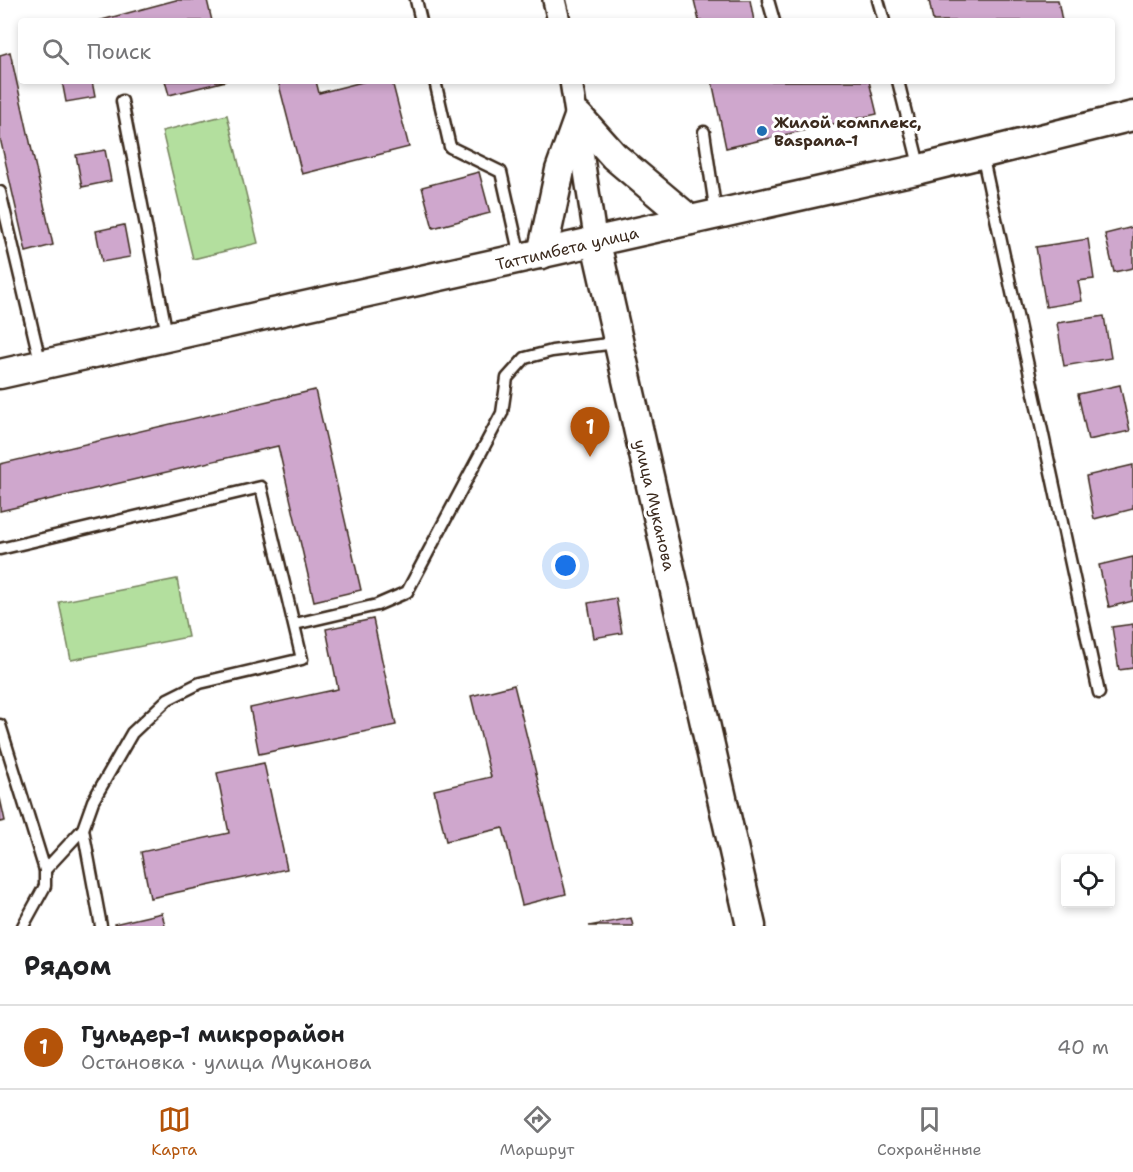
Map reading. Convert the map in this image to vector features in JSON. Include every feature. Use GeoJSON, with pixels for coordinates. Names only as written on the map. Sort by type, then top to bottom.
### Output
{"type":"FeatureCollection","features":[{"type":"Feature","properties":{"kind":"main road","name":"Таттимбета улица"},"geometry":{"type":"LineString","coordinates":[[0,374],[597,243],[920,169],[1133,116]]}},
{"type":"Feature","properties":{"kind":"main road"},"geometry":{"type":"LineString","coordinates":[[531,256],[579,117],[614,156],[703,217]]}},
{"type":"Feature","properties":{"kind":"main road","name":"улица Муканова"},"geometry":{"type":"LineString","coordinates":[[597,243],[751,926]]}},
{"type":"Feature","properties":{"kind":"street"},"geometry":{"type":"LineString","coordinates":[[554,0],[558,18]]}},
{"type":"Feature","properties":{"kind":"street","name":"улица Муканова"},"geometry":{"type":"LineString","coordinates":[[572,84],[579,117],[597,243]]}},
{"type":"Feature","properties":{"kind":"lane"},"geometry":{"type":"LineString","coordinates":[[416,0],[420,18]]}},
{"type":"Feature","properties":{"kind":"lane"},"geometry":{"type":"LineString","coordinates":[[768,0],[773,18]]}},
{"type":"Feature","properties":{"kind":"lane"},"geometry":{"type":"LineString","coordinates":[[878,0],[883,18]]}},
{"type":"Feature","properties":{"kind":"lane"},"geometry":{"type":"LineString","coordinates":[[436,84],[450,147],[501,171],[531,256]]}},
{"type":"Feature","properties":{"kind":"lane"},"geometry":{"type":"LineString","coordinates":[[899,84],[920,169]]}},
{"type":"Feature","properties":{"kind":"lane"},"geometry":{"type":"LineString","coordinates":[[122,101],[168,336]]}},
{"type":"Feature","properties":{"kind":"lane"},"geometry":{"type":"LineString","coordinates":[[703,217],[704,132]]}},
{"type":"Feature","properties":{"kind":"lane"},"geometry":{"type":"LineString","coordinates":[[981,153],[1099,693]]}},
{"type":"Feature","properties":{"kind":"lane"},"geometry":{"type":"LineString","coordinates":[[0,192],[41,365]]}},
{"type":"Feature","properties":{"kind":"lane"},"geometry":{"type":"LineString","coordinates":[[295,624],[377,605],[407,592],[502,413],[507,378],[525,358],[552,351],[618,343]]}},
{"type":"Feature","properties":{"kind":"lane"},"geometry":{"type":"LineString","coordinates":[[0,549],[261,487],[302,659],[200,683],[168,699],[132,733],[93,801],[82,829],[45,870]]}},
{"type":"Feature","properties":{"kind":"lane"},"geometry":{"type":"LineString","coordinates":[[0,725],[3,742],[45,870],[45,886],[23,926]]}},
{"type":"Feature","properties":{"kind":"lane"},"geometry":{"type":"LineString","coordinates":[[82,829],[101,926]]}},
{"type":"Feature","properties":{"kind":"green space"},"geometry":{"type":"Polygon","coordinates":[[[227,115],[258,243],[193,259],[162,131],[227,115]]]}},
{"type":"Feature","properties":{"kind":"green space"},"geometry":{"type":"Polygon","coordinates":[[[177,579],[188,637],[71,660],[59,602],[177,579]]]}},
{"type":"Feature","properties":{"kind":"building"},"geometry":{"type":"Polygon","coordinates":[[[176,0],[207,0],[211,18],[109,18],[176,0]]]}},
{"type":"Feature","properties":{"kind":"building"},"geometry":{"type":"Polygon","coordinates":[[[694,0],[750,0],[753,18],[698,18],[694,0]]]}},
{"type":"Feature","properties":{"kind":"building"},"geometry":{"type":"Polygon","coordinates":[[[929,0],[1058,0],[1061,18],[932,18],[929,0]]]}},
{"type":"Feature","properties":{"kind":"building"},"geometry":{"type":"Polygon","coordinates":[[[10,52],[53,245],[26,252],[0,138],[0,55],[10,52]]]}},
{"type":"Feature","properties":{"kind":"building"},"geometry":{"type":"Polygon","coordinates":[[[63,84],[93,84],[95,97],[66,102],[63,84]]]}},
{"type":"Feature","properties":{"kind":"building"},"geometry":{"type":"Polygon","coordinates":[[[166,84],[214,84],[169,95],[166,84]]]}},
{"type":"Feature","properties":{"kind":"building"},"geometry":{"type":"Polygon","coordinates":[[[279,84],[317,84],[319,93],[354,84],[393,84],[409,147],[302,174],[279,84]]]}},
{"type":"Feature","properties":{"kind":"building","name":"Жилой комплекс, Baspana-1"},"geometry":{"type":"Polygon","coordinates":[[[713,84],[870,84],[877,114],[726,148],[713,84]]]}},
{"type":"Feature","properties":{"kind":"building"},"geometry":{"type":"Polygon","coordinates":[[[105,150],[111,181],[82,187],[76,155],[105,150]]]}},
{"type":"Feature","properties":{"kind":"building"},"geometry":{"type":"Polygon","coordinates":[[[479,172],[490,213],[433,228],[422,187],[479,172]]]}},
{"type":"Feature","properties":{"kind":"building"},"geometry":{"type":"Polygon","coordinates":[[[124,225],[130,257],[102,262],[96,231],[124,225]]]}},
{"type":"Feature","properties":{"kind":"building"},"geometry":{"type":"Polygon","coordinates":[[[1133,227],[1133,268],[1114,272],[1105,234],[1133,227]]]}},
{"type":"Feature","properties":{"kind":"building"},"geometry":{"type":"Polygon","coordinates":[[[1088,239],[1094,279],[1078,281],[1082,301],[1046,307],[1036,247],[1088,239]]]}},
{"type":"Feature","properties":{"kind":"building"},"geometry":{"type":"Polygon","coordinates":[[[1104,316],[1111,358],[1064,366],[1057,323],[1104,316]]]}},
{"type":"Feature","properties":{"kind":"building"},"geometry":{"type":"Polygon","coordinates":[[[1120,385],[1130,431],[1088,440],[1078,394],[1120,385]]]}},
{"type":"Feature","properties":{"kind":"building"},"geometry":{"type":"Polygon","coordinates":[[[315,390],[361,590],[314,601],[278,446],[0,511],[0,464],[315,390]]]}},
{"type":"Feature","properties":{"kind":"building"},"geometry":{"type":"Polygon","coordinates":[[[1133,465],[1133,509],[1094,519],[1086,476],[1133,465]]]}},
{"type":"Feature","properties":{"kind":"building"},"geometry":{"type":"Polygon","coordinates":[[[1133,557],[1133,601],[1109,607],[1099,565],[1133,557]]]}},
{"type":"Feature","properties":{"kind":"building"},"geometry":{"type":"Polygon","coordinates":[[[616,598],[622,633],[594,638],[588,603],[616,598]]]}},
{"type":"Feature","properties":{"kind":"building"},"geometry":{"type":"Polygon","coordinates":[[[373,619],[396,725],[259,754],[250,708],[338,689],[326,629],[373,619]]]}},
{"type":"Feature","properties":{"kind":"building"},"geometry":{"type":"Polygon","coordinates":[[[1133,624],[1133,668],[1119,670],[1112,627],[1133,624]]]}},
{"type":"Feature","properties":{"kind":"building"},"geometry":{"type":"Polygon","coordinates":[[[514,685],[566,894],[522,905],[503,828],[446,841],[434,790],[491,777],[471,696],[514,685]]]}},
{"type":"Feature","properties":{"kind":"building"},"geometry":{"type":"Polygon","coordinates":[[[264,763],[287,869],[150,898],[141,852],[229,833],[217,773],[264,763]]]}},
{"type":"Feature","properties":{"kind":"building"},"geometry":{"type":"Polygon","coordinates":[[[0,798],[5,821],[0,822],[0,798]]]}},
{"type":"Feature","properties":{"kind":"building"},"geometry":{"type":"Polygon","coordinates":[[[162,913],[165,926],[115,926],[114,924],[162,913]]]}},
{"type":"Feature","properties":{"kind":"building"},"geometry":{"type":"Polygon","coordinates":[[[631,918],[633,926],[589,926],[631,918]]]}},
{"type":"Feature","properties":{"kind":"place","name":"Жилой комплекс, Baspana-1"},"geometry":{"type":"Point","coordinates":[762,131]}},
{"type":"Feature","properties":{"kind":"place","name":"Гульдер-1 микрорайон"},"geometry":{"type":"Point","coordinates":[590,457]}}]}
